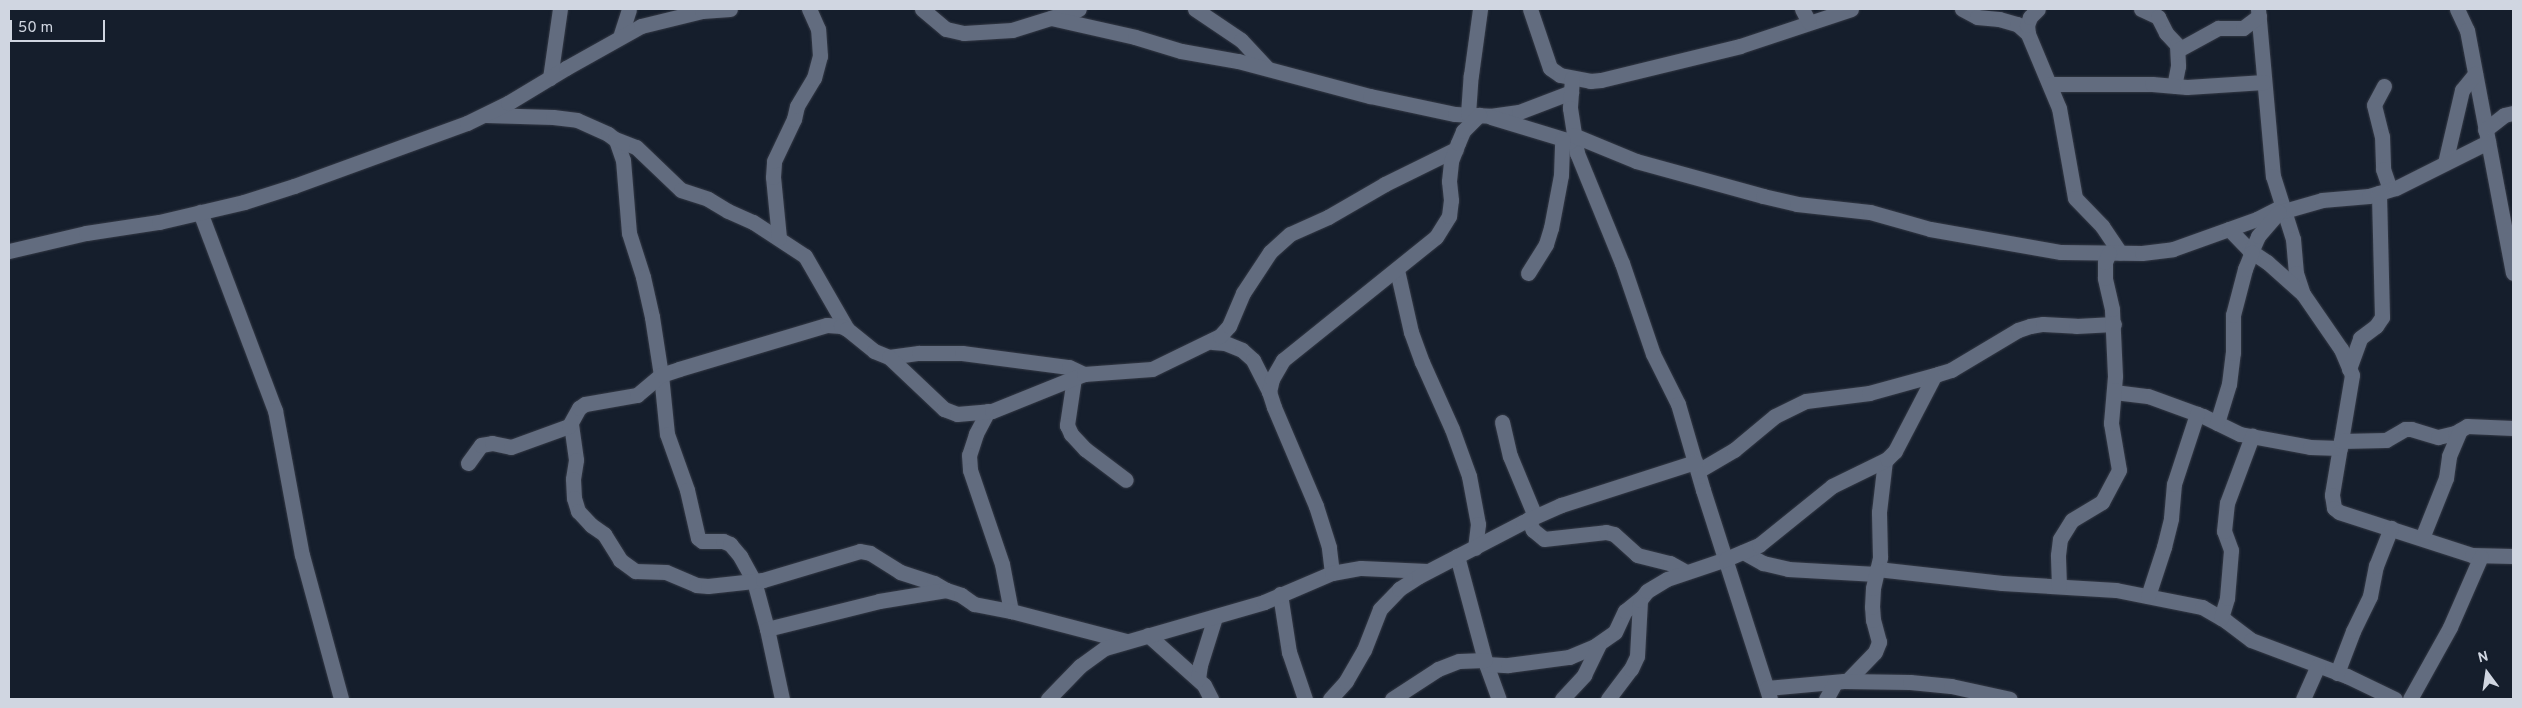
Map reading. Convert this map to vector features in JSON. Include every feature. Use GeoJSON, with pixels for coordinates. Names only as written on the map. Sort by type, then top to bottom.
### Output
{"type":"FeatureCollection","features":[{"type":"Feature","properties":{"kind":"street"},"geometry":{"type":"LineString","coordinates":[[550,78],[560,9]]}},
{"type":"Feature","properties":{"kind":"street"},"geometry":{"type":"LineString","coordinates":[[620,37],[629,9]]}},
{"type":"Feature","properties":{"kind":"street"},"geometry":{"type":"LineString","coordinates":[[9,251],[86,233],[159,222],[244,202],[294,186],[431,137],[484,115],[641,26],[702,11],[730,9]]}},
{"type":"Feature","properties":{"kind":"street"},"geometry":{"type":"LineString","coordinates":[[780,238],[773,177],[774,161],[794,119],[797,106],[814,78],[820,56],[818,29],[809,9]]}},
{"type":"Feature","properties":{"kind":"street"},"geometry":{"type":"LineString","coordinates":[[922,9],[946,28],[964,33],[1012,30],[1078,9]]}},
{"type":"Feature","properties":{"kind":"street"},"geometry":{"type":"LineString","coordinates":[[1195,9],[1241,40],[1269,70]]}},
{"type":"Feature","properties":{"kind":"street"},"geometry":{"type":"LineString","coordinates":[[1478,115],[1470,75],[1480,9]]}},
{"type":"Feature","properties":{"kind":"street"},"geometry":{"type":"LineString","coordinates":[[1530,9],[1550,68],[1572,85]]}},
{"type":"Feature","properties":{"kind":"street"},"geometry":{"type":"LineString","coordinates":[[1802,9],[1809,22]]}},
{"type":"Feature","properties":{"kind":"street"},"geometry":{"type":"LineString","coordinates":[[1051,18],[1135,38],[1181,52],[1238,61],[1370,96],[1455,114],[1478,115],[1519,112],[1572,85],[1601,80],[1740,46],[1836,11],[1851,9]]}},
{"type":"Feature","properties":{"kind":"street"},"geometry":{"type":"LineString","coordinates":[[1962,9],[1977,17],[1999,19],[2017,24],[2028,34]]}},
{"type":"Feature","properties":{"kind":"street"},"geometry":{"type":"LineString","coordinates":[[2038,9],[2030,17],[2027,25],[2028,34],[2059,108],[2075,198],[2102,226],[2114,253]]}},
{"type":"Feature","properties":{"kind":"street"},"geometry":{"type":"LineString","coordinates":[[2140,9],[2158,18],[2166,33],[2177,46],[2174,86]]}},
{"type":"Feature","properties":{"kind":"street"},"geometry":{"type":"LineString","coordinates":[[2457,9],[2467,30],[2513,273]]}},
{"type":"Feature","properties":{"kind":"street"},"geometry":{"type":"LineString","coordinates":[[2178,50],[2218,28],[2243,28],[2259,12]]}},
{"type":"Feature","properties":{"kind":"street"},"geometry":{"type":"LineString","coordinates":[[2259,12],[2273,176],[2293,239],[2296,273],[2303,294]]}},
{"type":"Feature","properties":{"kind":"street"},"geometry":{"type":"LineString","coordinates":[[2445,163],[2462,90],[2475,74]]}},
{"type":"Feature","properties":{"kind":"street"},"geometry":{"type":"LineString","coordinates":[[2050,84],[2174,86],[2264,82]]}},
{"type":"Feature","properties":{"kind":"street"},"geometry":{"type":"LineString","coordinates":[[1528,273],[1546,244],[1551,228],[1570,138],[1572,85]]}},
{"type":"Feature","properties":{"kind":"street"},"geometry":{"type":"LineString","coordinates":[[2349,369],[2360,338],[2376,326],[2382,317],[2385,191],[2382,136],[2374,105],[2384,86]]}},
{"type":"Feature","properties":{"kind":"street"},"geometry":{"type":"LineString","coordinates":[[1478,115],[1570,138],[1636,160],[1788,202],[1870,212],[1930,229],[2060,252],[2114,253],[2173,249],[2283,209],[2322,200],[2385,191],[2445,163],[2486,136],[2504,115],[2513,113]]}},
{"type":"Feature","properties":{"kind":"street"},"geometry":{"type":"LineString","coordinates":[[484,115],[552,117],[577,120],[614,139],[636,147],[681,190],[708,199],[780,238],[805,256],[848,329],[874,351],[889,357],[944,408],[957,414],[988,411],[1026,398],[1079,376],[1152,369],[1212,342],[1229,326],[1243,293],[1270,252],[1290,234],[1328,217],[1385,184],[1456,148]]}},
{"type":"Feature","properties":{"kind":"street"},"geometry":{"type":"LineString","coordinates":[[1270,392],[1272,379],[1283,360],[1436,237],[1449,216],[1452,200],[1450,181],[1451,161],[1464,131],[1478,115]]}},
{"type":"Feature","properties":{"kind":"street"},"geometry":{"type":"LineString","coordinates":[[1570,138],[1622,263],[1653,354],[1678,404],[1768,694],[1841,682],[1886,682],[1951,686],[2006,699]]}},
{"type":"Feature","properties":{"kind":"street"},"geometry":{"type":"LineString","coordinates":[[614,139],[623,160],[627,224],[648,300],[661,376],[667,434],[687,490],[698,538],[702,541],[723,541],[730,544],[740,556],[754,581],[768,629],[782,699]]}},
{"type":"Feature","properties":{"kind":"street"},"geometry":{"type":"LineString","coordinates":[[2216,423],[2229,384],[2233,353],[2233,315],[2245,269],[2258,236],[2283,209]]}},
{"type":"Feature","properties":{"kind":"street"},"geometry":{"type":"LineString","coordinates":[[200,212],[275,410],[302,555],[341,699]]}},
{"type":"Feature","properties":{"kind":"street"},"geometry":{"type":"LineString","coordinates":[[2229,229],[2252,252],[2267,262],[2303,294],[2341,350],[2352,375],[2332,495],[2334,508],[2338,512],[2481,556],[2513,556]]}},
{"type":"Feature","properties":{"kind":"street"},"geometry":{"type":"LineString","coordinates":[[2059,586],[2058,555],[2060,539],[2072,520],[2102,502],[2118,470],[2111,423],[2114,392],[2114,324],[2105,278],[2105,262],[2114,253]]}},
{"type":"Feature","properties":{"kind":"street"},"geometry":{"type":"LineString","coordinates":[[1397,270],[1414,339],[1469,476],[1478,524],[1475,548]]}},
{"type":"Feature","properties":{"kind":"street"},"geometry":{"type":"LineString","coordinates":[[1330,699],[1346,681],[1364,650],[1380,609],[1399,589],[1427,571],[1532,518],[1657,472],[1696,466],[1734,450],[1754,431],[1787,409],[1806,401],[1870,393],[1951,370],[1989,345],[2030,326],[2042,324],[2076,326],[2114,324]]}},
{"type":"Feature","properties":{"kind":"street"},"geometry":{"type":"LineString","coordinates":[[848,329],[827,325],[679,369],[661,376],[637,395],[585,404],[579,408],[571,424],[576,460],[574,498],[578,511],[591,526],[604,534],[620,560],[641,573],[666,572],[696,586],[754,581],[860,551],[870,553],[900,572],[934,583],[946,590],[961,595],[974,604],[1011,611],[1126,641]]}},
{"type":"Feature","properties":{"kind":"street"},"geometry":{"type":"LineString","coordinates":[[1212,342],[1225,343],[1242,350],[1252,360],[1270,392],[1316,506],[1329,547],[1332,573]]}},
{"type":"Feature","properties":{"kind":"street"},"geometry":{"type":"LineString","coordinates":[[889,357],[919,353],[962,353],[1069,367],[1079,376]]}},
{"type":"Feature","properties":{"kind":"street"},"geometry":{"type":"LineString","coordinates":[[657,354],[679,369]]}},
{"type":"Feature","properties":{"kind":"street"},"geometry":{"type":"LineString","coordinates":[[1079,376],[1066,425],[1071,434],[1085,449],[1126,480]]}},
{"type":"Feature","properties":{"kind":"street"},"geometry":{"type":"LineString","coordinates":[[1392,699],[1438,669],[1459,661],[1508,665],[1569,657],[1600,644],[1615,632],[1620,620],[1631,604],[1641,598],[1647,591],[1667,579],[1726,559],[1759,545],[1832,486],[1885,460],[1894,451],[1934,376]]}},
{"type":"Feature","properties":{"kind":"street"},"geometry":{"type":"LineString","coordinates":[[2114,392],[2148,396],[2196,414],[2240,434],[2310,447],[2386,440],[2405,429],[2438,437],[2476,425],[2513,428]]}},
{"type":"Feature","properties":{"kind":"street"},"geometry":{"type":"LineString","coordinates":[[988,411],[976,434],[969,455],[970,470],[1002,564],[1011,611]]}},
{"type":"Feature","properties":{"kind":"street"},"geometry":{"type":"LineString","coordinates":[[2148,596],[2171,518],[2174,484],[2196,414]]}},
{"type":"Feature","properties":{"kind":"street"},"geometry":{"type":"LineString","coordinates":[[1502,422],[1510,456],[1532,518],[1533,530],[1544,539],[1551,540],[1586,532],[1606,532],[1614,534],[1637,554],[1670,563],[1686,572]]}},
{"type":"Feature","properties":{"kind":"street"},"geometry":{"type":"LineString","coordinates":[[468,463],[481,445],[492,443],[506,446],[518,445],[571,424]]}},
{"type":"Feature","properties":{"kind":"street"},"geometry":{"type":"LineString","coordinates":[[2422,538],[2446,478],[2448,456],[2460,430]]}},
{"type":"Feature","properties":{"kind":"street"},"geometry":{"type":"LineString","coordinates":[[2221,618],[2227,598],[2231,550],[2224,531],[2227,503],[2252,436]]}},
{"type":"Feature","properties":{"kind":"street"},"geometry":{"type":"LineString","coordinates":[[1826,699],[1841,682],[1869,658],[1880,642],[1873,620],[1872,607],[1880,557],[1879,512],[1885,460]]}},
{"type":"Feature","properties":{"kind":"street"},"geometry":{"type":"LineString","coordinates":[[2337,673],[2370,596],[2376,566],[2391,528]]}},
{"type":"Feature","properties":{"kind":"street"},"geometry":{"type":"LineString","coordinates":[[1744,552],[1764,563],[1788,568],[1877,572],[2002,583],[2116,590],[2202,607],[2251,640],[2337,673],[2365,693],[2395,699]]}},
{"type":"Feature","properties":{"kind":"street"},"geometry":{"type":"LineString","coordinates":[[1457,556],[1486,662],[1499,699]]}},
{"type":"Feature","properties":{"kind":"street"},"geometry":{"type":"LineString","coordinates":[[2410,699],[2450,627],[2481,556]]}},
{"type":"Feature","properties":{"kind":"street"},"geometry":{"type":"LineString","coordinates":[[1048,699],[1080,666],[1105,648],[1264,602],[1332,573],[1361,568],[1427,571]]}},
{"type":"Feature","properties":{"kind":"street"},"geometry":{"type":"LineString","coordinates":[[768,629],[879,601],[946,590]]}},
{"type":"Feature","properties":{"kind":"street"},"geometry":{"type":"LineString","coordinates":[[1280,594],[1289,652],[1305,699]]}},
{"type":"Feature","properties":{"kind":"street"},"geometry":{"type":"LineString","coordinates":[[1608,699],[1631,669],[1637,656],[1638,618],[1641,598]]}},
{"type":"Feature","properties":{"kind":"street"},"geometry":{"type":"LineString","coordinates":[[1198,679],[1200,665],[1215,617]]}},
{"type":"Feature","properties":{"kind":"street"},"geometry":{"type":"LineString","coordinates":[[1148,635],[1198,679],[1211,699]]}},
{"type":"Feature","properties":{"kind":"street"},"geometry":{"type":"LineString","coordinates":[[1562,699],[1584,675],[1600,644]]}},
{"type":"Feature","properties":{"kind":"street"},"geometry":{"type":"LineString","coordinates":[[1869,658],[1874,672],[1886,682]]}},
{"type":"Feature","properties":{"kind":"street"},"geometry":{"type":"LineString","coordinates":[[2303,699],[2318,666]]}}]}
